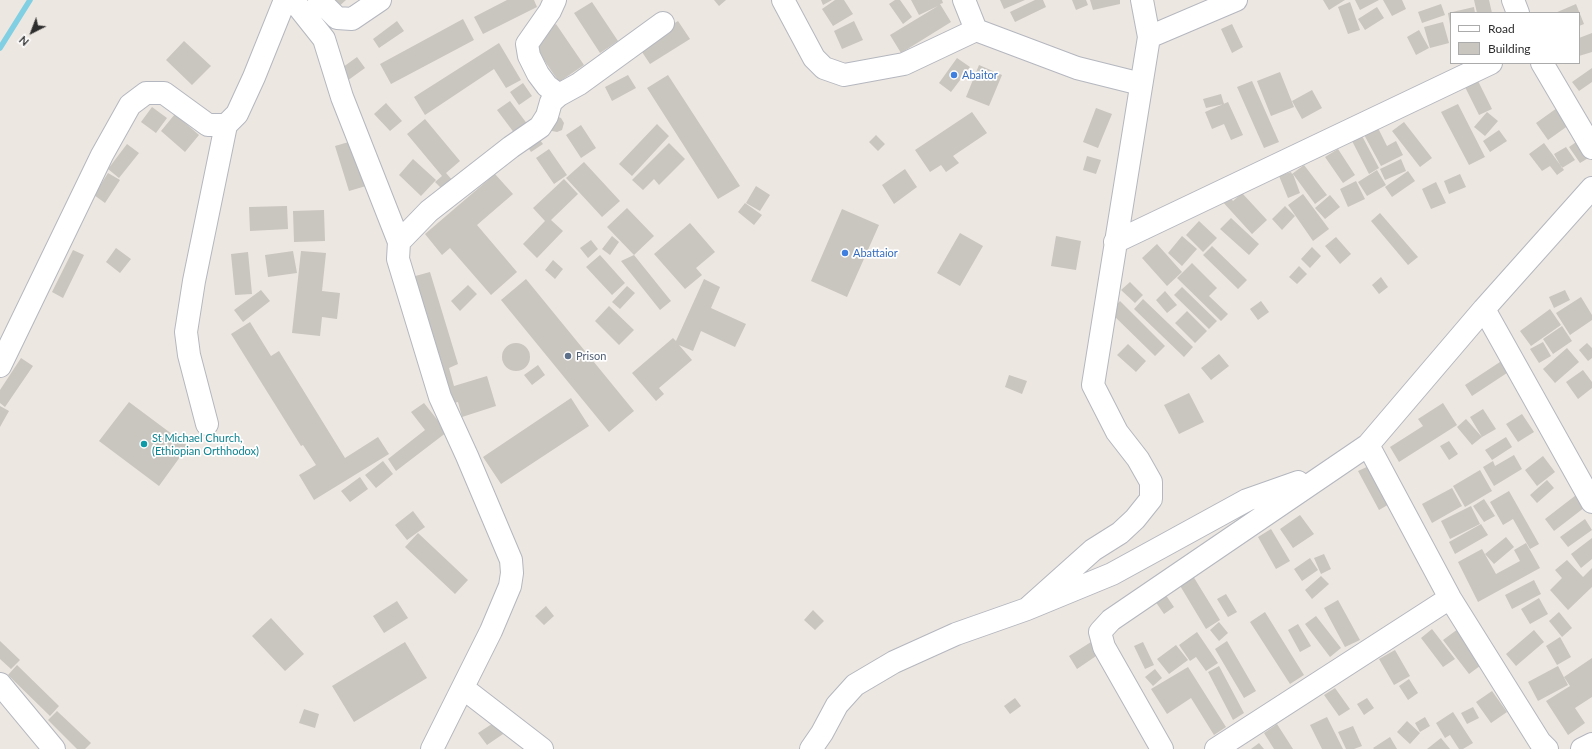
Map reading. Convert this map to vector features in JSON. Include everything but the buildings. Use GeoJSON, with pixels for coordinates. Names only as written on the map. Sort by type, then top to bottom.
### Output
{"type":"FeatureCollection","features":[{"type":"Feature","properties":{"kind":"street"},"geometry":{"type":"LineString","coordinates":[[207,424],[189,355],[186,332],[194,281],[226,125],[237,114],[254,77],[285,0]]}},
{"type":"Feature","properties":{"kind":"street"},"geometry":{"type":"LineString","coordinates":[[293,0],[324,39],[342,97],[399,242],[398,260],[440,397],[511,560],[512,573],[510,586],[491,631],[432,749]]}},
{"type":"Feature","properties":{"kind":"street"},"geometry":{"type":"LineString","coordinates":[[320,0],[337,18],[352,19],[380,0]]}},
{"type":"Feature","properties":{"kind":"street"},"geometry":{"type":"LineString","coordinates":[[555,0],[550,11],[527,44],[529,56],[538,74],[547,86],[559,95]]}},
{"type":"Feature","properties":{"kind":"street"},"geometry":{"type":"LineString","coordinates":[[783,0],[814,58],[824,68],[844,75],[904,64],[976,30],[1077,68],[1141,84]]}},
{"type":"Feature","properties":{"kind":"street"},"geometry":{"type":"LineString","coordinates":[[964,0],[976,30]]}},
{"type":"Feature","properties":{"kind":"street"},"geometry":{"type":"LineString","coordinates":[[1027,609],[1093,550],[1120,533],[1135,519],[1151,499],[1150,482],[1138,459],[1117,432],[1093,385],[1148,37],[1142,0]]}},
{"type":"Feature","properties":{"kind":"street"},"geometry":{"type":"LineString","coordinates":[[1148,37],[1236,0]]}},
{"type":"Feature","properties":{"kind":"street"},"geometry":{"type":"LineString","coordinates":[[1513,0],[1518,12]]}},
{"type":"Feature","properties":{"kind":"street"},"geometry":{"type":"LineString","coordinates":[[399,242],[429,211],[511,147],[540,127],[547,116],[551,102],[559,95],[579,84],[663,23]]}},
{"type":"Feature","properties":{"kind":"street"},"geometry":{"type":"LineString","coordinates":[[1115,242],[1489,64]]}},
{"type":"Feature","properties":{"kind":"street"},"geometry":{"type":"LineString","coordinates":[[1543,64],[1592,148]]}},
{"type":"Feature","properties":{"kind":"street"},"geometry":{"type":"LineString","coordinates":[[0,366],[102,155],[130,105],[146,93],[164,93],[208,125],[226,125]]}},
{"type":"Feature","properties":{"kind":"street"},"geometry":{"type":"LineString","coordinates":[[1162,749],[1104,647],[1100,632],[1111,620],[1368,445],[1484,308],[1592,188]]}},
{"type":"Feature","properties":{"kind":"street"},"geometry":{"type":"LineString","coordinates":[[1484,308],[1592,502]]}},
{"type":"Feature","properties":{"kind":"street"},"geometry":{"type":"LineString","coordinates":[[1368,445],[1450,598],[1540,742],[1547,749]]}},
{"type":"Feature","properties":{"kind":"street"},"geometry":{"type":"LineString","coordinates":[[811,749],[822,733],[837,705],[855,685],[894,662],[956,634],[1027,609],[1112,574],[1247,500],[1326,473]]}},
{"type":"Feature","properties":{"kind":"street"},"geometry":{"type":"LineString","coordinates":[[1216,749],[1450,598]]}},
{"type":"Feature","properties":{"kind":"street"},"geometry":{"type":"LineString","coordinates":[[0,684],[54,749]]}},
{"type":"Feature","properties":{"kind":"street"},"geometry":{"type":"LineString","coordinates":[[463,688],[542,749]]}},
{"type":"Feature","properties":{"kind":"street"},"geometry":{"type":"LineString","coordinates":[[1582,749],[1592,744]]}},
{"type":"Feature","properties":{"kind":"waterway"},"geometry":{"type":"LineString","coordinates":[[0,48],[30,0]]}},
{"type":"Feature","properties":{"kind":"place","name":"Abaitor"},"geometry":{"type":"Point","coordinates":[954,75]}},
{"type":"Feature","properties":{"kind":"place","name":"Abattaior"},"geometry":{"type":"Point","coordinates":[845,253]}},
{"type":"Feature","properties":{"kind":"place","name":"Prison"},"geometry":{"type":"Point","coordinates":[568,356]}},
{"type":"Feature","properties":{"kind":"place","name":"St Michael Church, (Ethiopian Orthhodox)"},"geometry":{"type":"Point","coordinates":[144,444]}}]}
